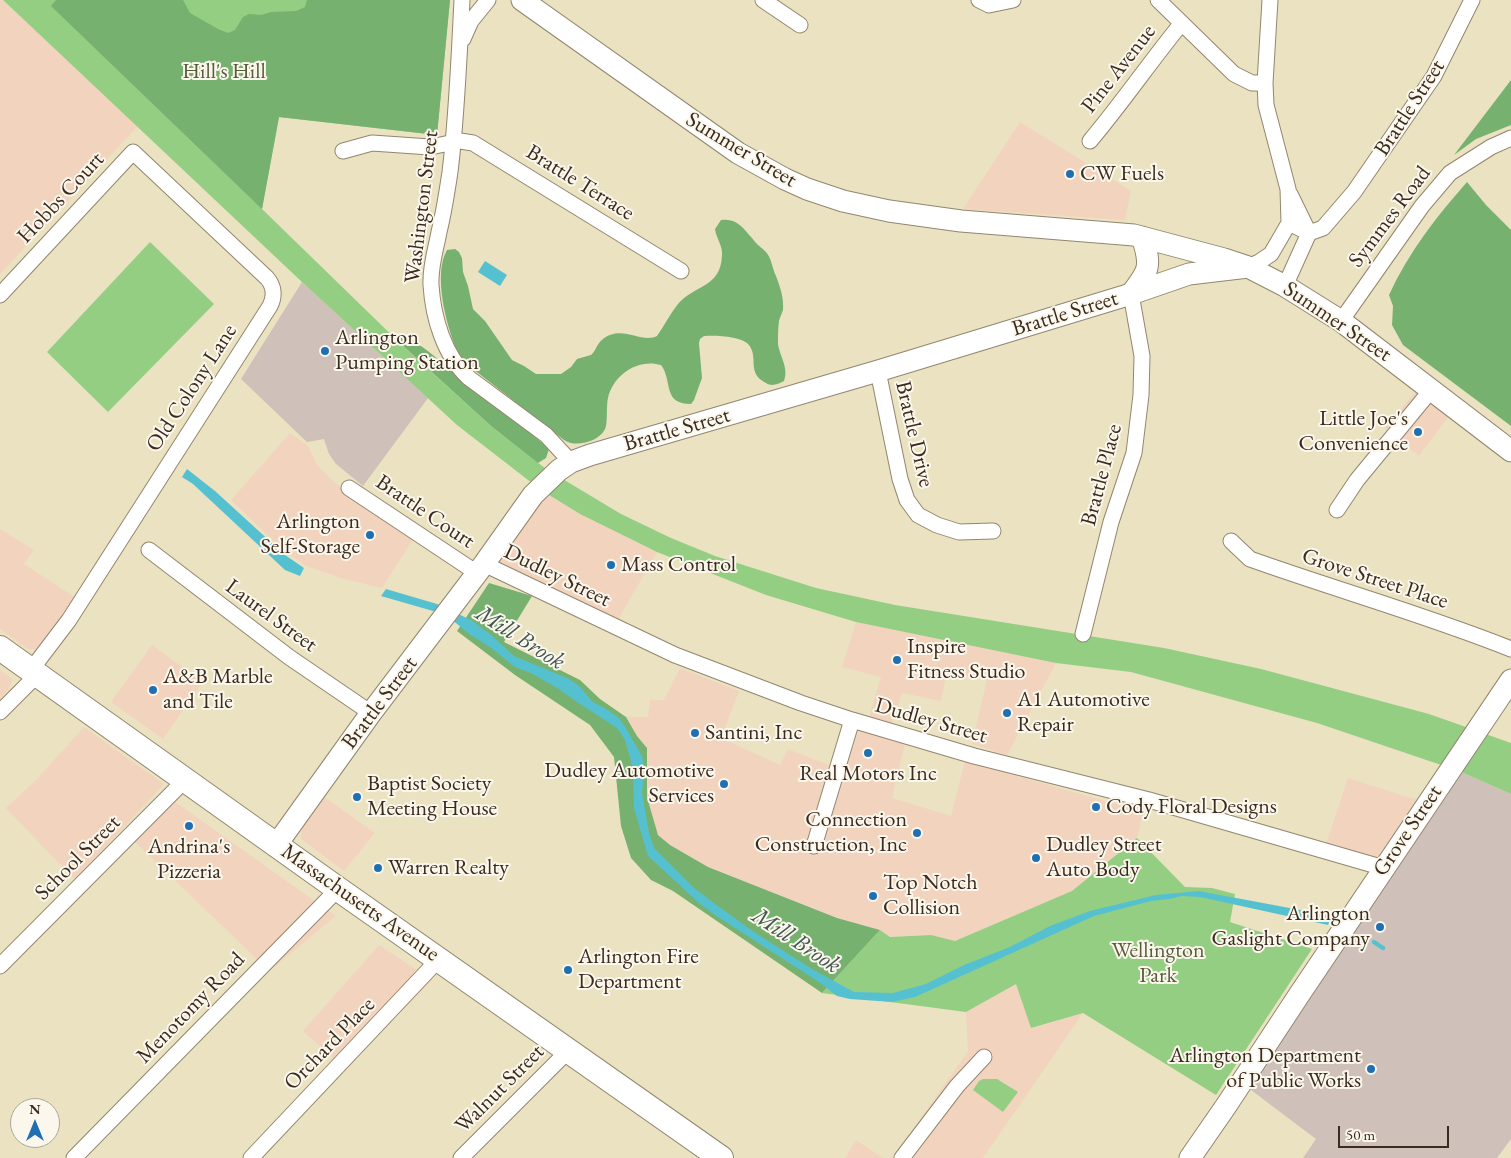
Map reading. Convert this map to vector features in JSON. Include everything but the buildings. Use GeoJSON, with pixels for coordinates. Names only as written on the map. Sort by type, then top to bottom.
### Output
{"type":"FeatureCollection","features":[{"type":"Feature","properties":{"kind":"main road","name":"Summer Street"},"geometry":{"type":"LineString","coordinates":[[534,3],[738,153],[807,189],[843,201],[889,212],[952,220],[1052,227],[1142,237],[1248,267],[1285,286],[1341,320],[1511,451]]}},
{"type":"Feature","properties":{"kind":"main road"},"geometry":{"type":"LineString","coordinates":[[1131,294],[1147,270],[1148,254],[1142,237]]}},
{"type":"Feature","properties":{"kind":"main road","name":"Brattle Street"},"geometry":{"type":"LineString","coordinates":[[277,844],[371,713],[533,495],[549,478],[571,462],[878,371],[1131,294],[1189,274],[1248,267]]}},
{"type":"Feature","properties":{"kind":"main road","name":"Massachusetts Avenue"},"geometry":{"type":"LineString","coordinates":[[0,648],[338,889],[721,1158]]}},
{"type":"Feature","properties":{"kind":"main road","name":"Grove Street"},"geometry":{"type":"LineString","coordinates":[[1190,1158],[1511,680]]}},
{"type":"Feature","properties":{"kind":"street","name":"Washington Street"},"geometry":{"type":"LineString","coordinates":[[462,0],[453,142],[445,202],[432,269],[432,297],[443,337],[456,363],[466,375],[546,434],[571,462]]}},
{"type":"Feature","properties":{"kind":"street","name":"Washington Street"},"geometry":{"type":"LineString","coordinates":[[459,49],[471,21],[488,0]]}},
{"type":"Feature","properties":{"kind":"street"},"geometry":{"type":"LineString","coordinates":[[763,0],[800,25]]}},
{"type":"Feature","properties":{"kind":"street"},"geometry":{"type":"LineString","coordinates":[[979,0],[988,5],[1013,0]]}},
{"type":"Feature","properties":{"kind":"street"},"geometry":{"type":"LineString","coordinates":[[1158,0],[1234,74],[1252,83],[1265,83]]}},
{"type":"Feature","properties":{"kind":"street"},"geometry":{"type":"LineString","coordinates":[[1270,0],[1265,83],[1266,105],[1288,189],[1309,233],[1285,286]]}},
{"type":"Feature","properties":{"kind":"street","name":"Brattle Street"},"geometry":{"type":"LineString","coordinates":[[1309,233],[1323,228],[1354,192],[1434,76],[1472,0]]}},
{"type":"Feature","properties":{"kind":"street","name":"Pine Avenue"},"geometry":{"type":"LineString","coordinates":[[1090,140],[1118,108],[1145,68],[1181,24]]}},
{"type":"Feature","properties":{"kind":"street","name":"Symmes Road"},"geometry":{"type":"LineString","coordinates":[[1341,320],[1422,206],[1450,173],[1491,147],[1511,138]]}},
{"type":"Feature","properties":{"kind":"street","name":"Brattle Terrace"},"geometry":{"type":"LineString","coordinates":[[343,151],[369,143],[430,147],[453,142],[467,142],[478,145],[681,271]]}},
{"type":"Feature","properties":{"kind":"street","name":"Hobbs Court"},"geometry":{"type":"LineString","coordinates":[[0,296],[133,152]]}},
{"type":"Feature","properties":{"kind":"street","name":"Old Colony Lane"},"geometry":{"type":"LineString","coordinates":[[0,712],[34,672],[69,620],[265,314],[273,298],[272,285],[267,278],[133,152]]}},
{"type":"Feature","properties":{"kind":"street"},"geometry":{"type":"LineString","coordinates":[[1248,267],[1260,262],[1271,254],[1289,223],[1288,189]]}},
{"type":"Feature","properties":{"kind":"street"},"geometry":{"type":"LineString","coordinates":[[1289,223],[1309,233]]}},
{"type":"Feature","properties":{"kind":"street","name":"Brattle Place"},"geometry":{"type":"LineString","coordinates":[[1082,634],[1111,522],[1134,453],[1141,395],[1142,356],[1131,294]]}},
{"type":"Feature","properties":{"kind":"street","name":"Brattle Drive"},"geometry":{"type":"LineString","coordinates":[[878,371],[900,479],[907,500],[918,515],[937,525],[959,532],[993,531]]}},
{"type":"Feature","properties":{"kind":"street"},"geometry":{"type":"LineString","coordinates":[[1337,510],[1357,480],[1432,389]]}},
{"type":"Feature","properties":{"kind":"street","name":"Brattle Court"},"geometry":{"type":"LineString","coordinates":[[349,488],[480,568]]}},
{"type":"Feature","properties":{"kind":"street","name":"Grove Street Place"},"geometry":{"type":"LineString","coordinates":[[1231,541],[1250,559],[1469,632],[1511,649]]}},
{"type":"Feature","properties":{"kind":"street","name":"Laurel Street"},"geometry":{"type":"LineString","coordinates":[[149,550],[289,657],[371,713]]}},
{"type":"Feature","properties":{"kind":"street","name":"Dudley Street"},"geometry":{"type":"LineString","coordinates":[[480,568],[675,655],[801,703],[852,720],[974,756],[1204,815],[1384,868]]}},
{"type":"Feature","properties":{"kind":"street"},"geometry":{"type":"LineString","coordinates":[[814,846],[852,720]]}},
{"type":"Feature","properties":{"kind":"street","name":"School Street"},"geometry":{"type":"LineString","coordinates":[[0,966],[186,779]]}},
{"type":"Feature","properties":{"kind":"street","name":"Menotomy Road"},"geometry":{"type":"LineString","coordinates":[[74,1158],[338,889]]}},
{"type":"Feature","properties":{"kind":"street","name":"Orchard Place"},"geometry":{"type":"LineString","coordinates":[[251,1158],[439,959]]}},
{"type":"Feature","properties":{"kind":"street","name":"Walnut Street"},"geometry":{"type":"LineString","coordinates":[[462,1158],[569,1050]]}},
{"type":"Feature","properties":{"kind":"street"},"geometry":{"type":"LineString","coordinates":[[902,1158],[957,1086],[984,1057]]}},
{"type":"Feature","properties":{"kind":"shaded area"},"geometry":{"type":"Polygon","coordinates":[[[0,0],[3,0],[138,126],[0,274],[0,0]]]}},
{"type":"Feature","properties":{"kind":"shaded area"},"geometry":{"type":"Polygon","coordinates":[[[1020,122],[1131,191],[1125,220],[963,209],[1020,122]]]}},
{"type":"Feature","properties":{"kind":"shaded area"},"geometry":{"type":"Polygon","coordinates":[[[302,282],[428,398],[363,486],[336,464],[329,454],[324,439],[307,442],[241,379],[302,282]]]}},
{"type":"Feature","properties":{"kind":"shaded area"},"geometry":{"type":"Polygon","coordinates":[[[1416,391],[1448,417],[1419,456],[1385,428],[1416,391]]]}},
{"type":"Feature","properties":{"kind":"shaded area"},"geometry":{"type":"Polygon","coordinates":[[[290,433],[308,446],[317,465],[334,482],[415,536],[382,588],[344,579],[306,566],[283,550],[231,500],[290,433]]]}},
{"type":"Feature","properties":{"kind":"shaded area"},"geometry":{"type":"Polygon","coordinates":[[[541,490],[580,514],[657,552],[618,620],[493,559],[541,490]]]}},
{"type":"Feature","properties":{"kind":"shaded area"},"geometry":{"type":"Polygon","coordinates":[[[0,529],[34,550],[24,564],[79,600],[40,650],[28,649],[0,629],[0,529]]]}},
{"type":"Feature","properties":{"kind":"shaded area"},"geometry":{"type":"Polygon","coordinates":[[[856,622],[1056,663],[1007,755],[972,744],[987,680],[947,671],[941,701],[902,693],[892,723],[869,717],[881,677],[842,667],[856,622]]]}},
{"type":"Feature","properties":{"kind":"shaded area"},"geometry":{"type":"Polygon","coordinates":[[[152,645],[203,682],[163,739],[111,702],[152,645]]]}},
{"type":"Feature","properties":{"kind":"shaded area"},"geometry":{"type":"Polygon","coordinates":[[[680,668],[739,691],[721,738],[780,765],[788,749],[844,771],[860,728],[905,743],[892,798],[951,816],[965,761],[1143,812],[1137,838],[1070,893],[955,941],[928,935],[890,937],[880,930],[837,918],[706,866],[670,845],[658,835],[647,797],[647,748],[637,736],[626,717],[648,717],[650,700],[664,700],[680,668]]]}},
{"type":"Feature","properties":{"kind":"shaded area"},"geometry":{"type":"Polygon","coordinates":[[[0,670],[12,679],[9,689],[0,699],[0,670]]]}},
{"type":"Feature","properties":{"kind":"shaded area"},"geometry":{"type":"Polygon","coordinates":[[[84,727],[164,784],[75,880],[6,808],[36,780],[84,727]]]}},
{"type":"Feature","properties":{"kind":"shaded area","name":"Arlington Department of Public Works"},"geometry":{"type":"Polygon","coordinates":[[[1459,771],[1511,794],[1511,1139],[1497,1158],[1303,1158],[1316,1139],[1247,1087],[1459,771]]]}},
{"type":"Feature","properties":{"kind":"shaded area"},"geometry":{"type":"Polygon","coordinates":[[[1348,778],[1417,800],[1377,860],[1325,847],[1348,778]]]}},
{"type":"Feature","properties":{"kind":"shaded area"},"geometry":{"type":"Polygon","coordinates":[[[323,796],[375,833],[344,871],[301,839],[302,825],[323,796]]]}},
{"type":"Feature","properties":{"kind":"shaded area"},"geometry":{"type":"Polygon","coordinates":[[[175,802],[336,916],[269,971],[134,841],[175,802]]]}},
{"type":"Feature","properties":{"kind":"shaded area"},"geometry":{"type":"Polygon","coordinates":[[[379,945],[432,980],[345,1069],[303,1031],[379,945]]]}},
{"type":"Feature","properties":{"kind":"shaded area"},"geometry":{"type":"Polygon","coordinates":[[[1016,984],[1032,1028],[1083,1013],[983,1158],[893,1158],[968,1051],[966,1012],[1016,984]]]}},
{"type":"Feature","properties":{"kind":"shaded area"},"geometry":{"type":"Polygon","coordinates":[[[856,1140],[883,1158],[845,1158],[856,1140]]]}},
{"type":"Feature","properties":{"kind":"green space"},"geometry":{"type":"Polygon","coordinates":[[[3,0],[450,0],[437,135],[279,117],[262,209],[406,349],[491,426],[546,469],[621,514],[671,538],[715,556],[816,588],[895,605],[1164,648],[1261,669],[1429,714],[1511,743],[1511,794],[1459,771],[1317,723],[1131,672],[1056,663],[856,622],[766,595],[657,552],[580,514],[541,490],[457,425],[302,282],[3,0]]]}},
{"type":"Feature","properties":{"kind":"green space","name":"Hill's Hill"},"geometry":{"type":"Polygon","coordinates":[[[56,0],[183,0],[190,13],[228,33],[235,30],[243,17],[249,14],[261,15],[271,12],[296,11],[305,7],[307,0],[450,0],[437,135],[279,117],[262,209],[51,6],[56,0]]]}},
{"type":"Feature","properties":{"kind":"green space"},"geometry":{"type":"Polygon","coordinates":[[[1511,80],[1511,125],[1476,139],[1454,155],[1511,80]]]}},
{"type":"Feature","properties":{"kind":"green space"},"geometry":{"type":"Polygon","coordinates":[[[1467,182],[1486,205],[1511,230],[1511,426],[1403,345],[1392,325],[1393,306],[1389,295],[1397,279],[1424,236],[1467,182]]]}},
{"type":"Feature","properties":{"kind":"green space"},"geometry":{"type":"Polygon","coordinates":[[[721,220],[731,220],[739,224],[766,252],[771,261],[783,301],[783,310],[779,320],[778,344],[785,367],[784,381],[770,385],[756,375],[752,350],[746,342],[728,337],[704,336],[700,339],[699,343],[702,378],[691,404],[682,403],[672,396],[665,371],[661,365],[652,363],[635,366],[615,382],[611,390],[607,401],[606,427],[602,434],[586,442],[574,443],[564,440],[473,369],[457,351],[442,299],[441,272],[447,250],[455,249],[459,252],[473,309],[485,321],[512,360],[536,374],[561,374],[571,367],[577,359],[591,355],[601,341],[610,335],[617,333],[644,338],[657,336],[678,304],[691,293],[706,285],[717,274],[722,252],[715,229],[721,220]]]}},
{"type":"Feature","properties":{"kind":"green space"},"geometry":{"type":"Polygon","coordinates":[[[150,242],[214,304],[108,412],[47,352],[150,242]]]}},
{"type":"Feature","properties":{"kind":"green space"},"geometry":{"type":"Polygon","coordinates":[[[396,334],[415,342],[430,352],[527,430],[549,449],[546,458],[538,463],[491,426],[391,335],[396,334]]]}},
{"type":"Feature","properties":{"kind":"green space"},"geometry":{"type":"Polygon","coordinates":[[[489,583],[532,596],[504,642],[580,680],[600,699],[626,717],[637,736],[647,748],[647,797],[658,835],[670,845],[708,867],[837,918],[880,930],[822,993],[673,891],[651,880],[631,858],[621,826],[614,757],[590,725],[515,675],[457,631],[489,583]]]}},
{"type":"Feature","properties":{"kind":"green space","name":"Wellington Park"},"geometry":{"type":"Polygon","coordinates":[[[1137,838],[1185,887],[1212,888],[1235,894],[1230,922],[1312,949],[1216,1095],[1083,1013],[1031,1028],[1016,984],[966,1012],[822,993],[880,930],[890,937],[931,935],[955,941],[1072,891],[1137,838]]]}},
{"type":"Feature","properties":{"kind":"green space"},"geometry":{"type":"Polygon","coordinates":[[[983,1079],[997,1079],[1018,1092],[1003,1112],[973,1090],[979,1081],[983,1079]]]}},
{"type":"Feature","properties":{"kind":"water"},"geometry":{"type":"Polygon","coordinates":[[[485,261],[507,275],[500,286],[478,272],[485,261]]]}},
{"type":"Feature","properties":{"kind":"water"},"geometry":{"type":"Polygon","coordinates":[[[187,469],[215,491],[285,555],[304,568],[300,576],[285,570],[193,484],[182,477],[187,469]]]}},
{"type":"Feature","properties":{"kind":"water"},"geometry":{"type":"Polygon","coordinates":[[[386,589],[437,604],[471,620],[514,656],[569,679],[579,686],[593,702],[619,718],[642,756],[645,769],[642,793],[649,833],[654,848],[694,888],[715,904],[754,932],[812,969],[854,992],[893,993],[926,984],[964,965],[1010,947],[1050,926],[1090,911],[1156,895],[1199,891],[1332,916],[1328,925],[1200,897],[1182,896],[1151,901],[1094,916],[915,997],[892,1002],[850,999],[837,996],[819,982],[715,915],[699,903],[648,856],[634,808],[633,768],[625,740],[617,728],[559,689],[531,673],[515,667],[456,623],[433,611],[381,596],[386,589]]]}},
{"type":"Feature","properties":{"kind":"waterway","name":"Mill Brook"},"geometry":{"type":"LineString","coordinates":[[1374,942],[1383,948]]}},
{"type":"Feature","properties":{"kind":"place","name":"CW Fuels"},"geometry":{"type":"Point","coordinates":[1070,174]}},
{"type":"Feature","properties":{"kind":"place","name":"Arlington Pumping Station"},"geometry":{"type":"Point","coordinates":[325,351]}},
{"type":"Feature","properties":{"kind":"place","name":"Little Joe's Convenience"},"geometry":{"type":"Point","coordinates":[1418,432]}},
{"type":"Feature","properties":{"kind":"place","name":"Arlington Self-Storage"},"geometry":{"type":"Point","coordinates":[370,535]}},
{"type":"Feature","properties":{"kind":"place","name":"Mass Control"},"geometry":{"type":"Point","coordinates":[611,565]}},
{"type":"Feature","properties":{"kind":"place","name":"Inspire Fitness Studio"},"geometry":{"type":"Point","coordinates":[897,660]}},
{"type":"Feature","properties":{"kind":"place","name":"A&B Marble and Tile"},"geometry":{"type":"Point","coordinates":[153,690]}},
{"type":"Feature","properties":{"kind":"place","name":"A1 Automotive Repair"},"geometry":{"type":"Point","coordinates":[1007,713]}},
{"type":"Feature","properties":{"kind":"place","name":"Santini, Inc"},"geometry":{"type":"Point","coordinates":[695,733]}},
{"type":"Feature","properties":{"kind":"place","name":"Real Motors Inc"},"geometry":{"type":"Point","coordinates":[868,753]}},
{"type":"Feature","properties":{"kind":"place","name":"Dudley Automotive Services"},"geometry":{"type":"Point","coordinates":[724,784]}},
{"type":"Feature","properties":{"kind":"place","name":"Baptist Society Meeting House"},"geometry":{"type":"Point","coordinates":[357,797]}},
{"type":"Feature","properties":{"kind":"place","name":"Cody Floral Designs"},"geometry":{"type":"Point","coordinates":[1096,807]}},
{"type":"Feature","properties":{"kind":"place","name":"Andrina's Pizzeria"},"geometry":{"type":"Point","coordinates":[189,826]}},
{"type":"Feature","properties":{"kind":"place","name":"Connection Construction, Inc"},"geometry":{"type":"Point","coordinates":[917,833]}},
{"type":"Feature","properties":{"kind":"place","name":"Dudley Street Auto Body"},"geometry":{"type":"Point","coordinates":[1036,858]}},
{"type":"Feature","properties":{"kind":"place","name":"Warren Realty"},"geometry":{"type":"Point","coordinates":[378,868]}},
{"type":"Feature","properties":{"kind":"place","name":"Top Notch Collision"},"geometry":{"type":"Point","coordinates":[873,896]}},
{"type":"Feature","properties":{"kind":"place","name":"Arlington Gaslight Company"},"geometry":{"type":"Point","coordinates":[1380,927]}},
{"type":"Feature","properties":{"kind":"place","name":"Arlington Fire Department"},"geometry":{"type":"Point","coordinates":[568,970]}},
{"type":"Feature","properties":{"kind":"place","name":"Arlington Department of Public Works"},"geometry":{"type":"Point","coordinates":[1371,1069]}}]}
